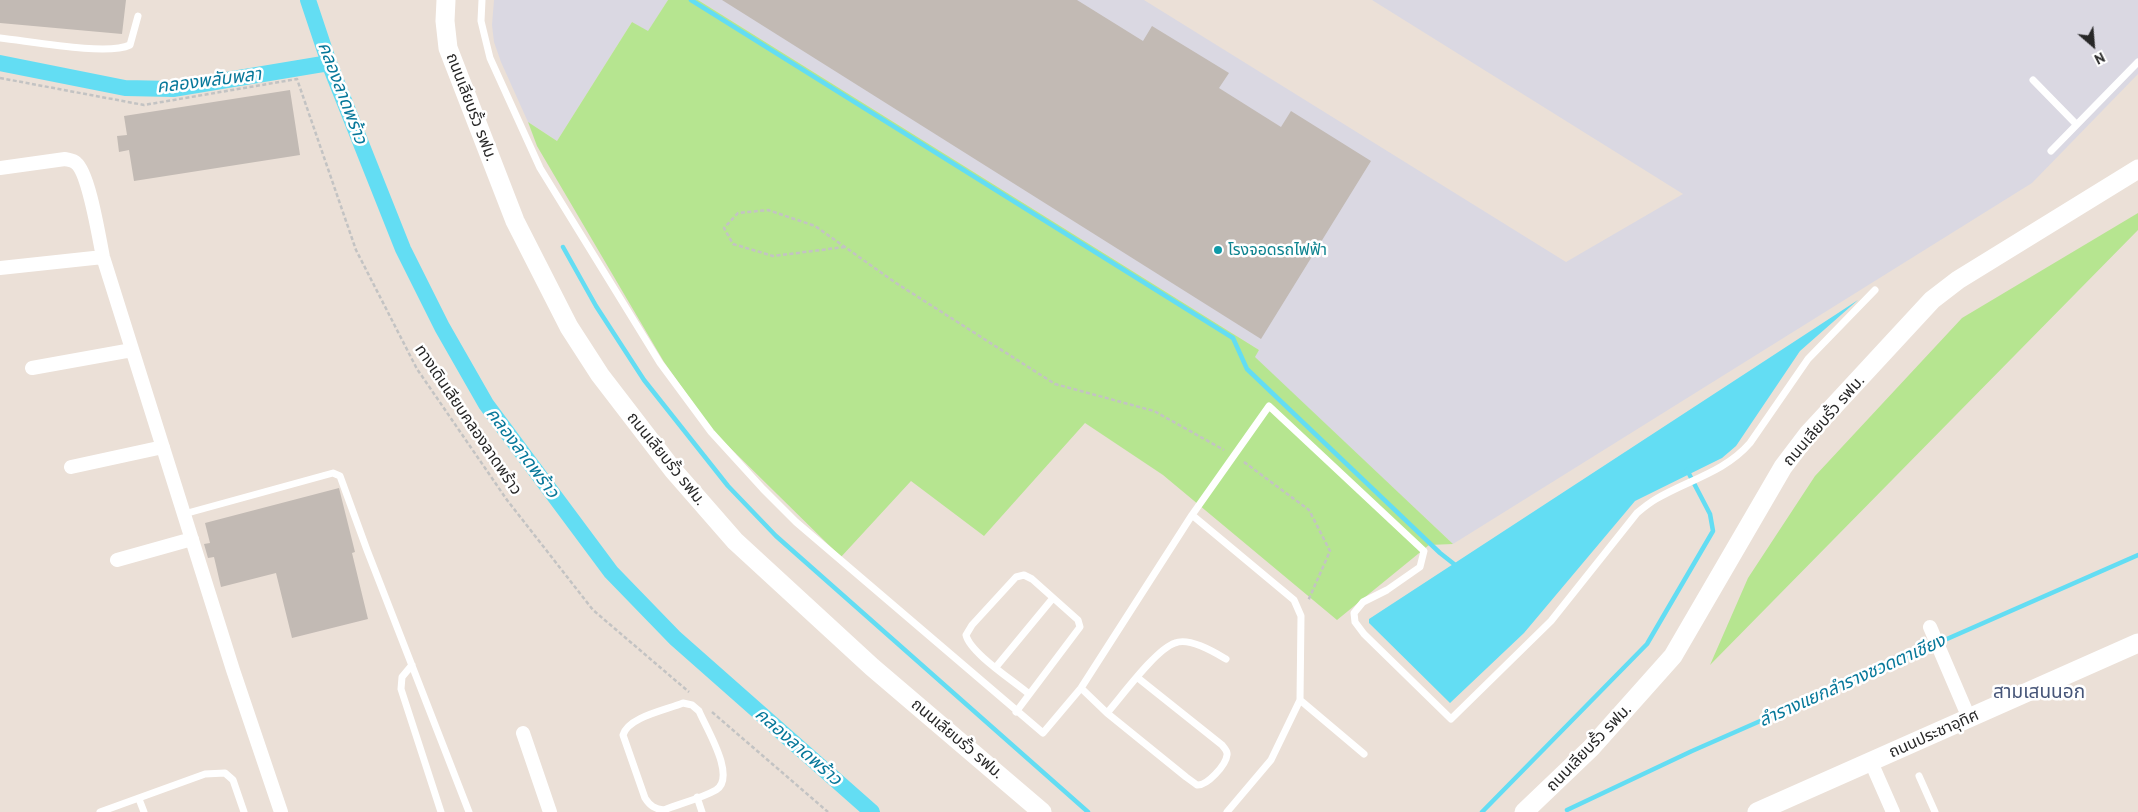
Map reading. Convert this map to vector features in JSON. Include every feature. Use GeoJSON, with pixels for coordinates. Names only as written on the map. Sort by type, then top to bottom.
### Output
{"type":"FeatureCollection","features":[{"type":"Feature","properties":{"kind":"street","name":"ถนนเลียบรั้ว รฟม."},"geometry":{"type":"LineString","coordinates":[[446,0],[445,21],[448,48],[515,221],[569,327],[600,375],[673,470],[735,541],[872,667],[1042,812]]}},
{"type":"Feature","properties":{"kind":"street"},"geometry":{"type":"LineString","coordinates":[[0,168],[65,159],[75,162],[80,168],[88,188],[103,257],[132,350],[281,812]]}},
{"type":"Feature","properties":{"kind":"street","name":"ถนนเลียบรั้ว รฟม."},"geometry":{"type":"LineString","coordinates":[[1524,812],[1591,748],[1673,656],[1783,467],[1808,434],[1932,300],[1958,280],[2138,169]]}},
{"type":"Feature","properties":{"kind":"street"},"geometry":{"type":"LineString","coordinates":[[0,268],[103,257]]}},
{"type":"Feature","properties":{"kind":"street"},"geometry":{"type":"LineString","coordinates":[[32,368],[132,350]]}},
{"type":"Feature","properties":{"kind":"street"},"geometry":{"type":"LineString","coordinates":[[72,467],[163,447]]}},
{"type":"Feature","properties":{"kind":"street"},"geometry":{"type":"LineString","coordinates":[[117,560],[192,540]]}},
{"type":"Feature","properties":{"kind":"street"},"geometry":{"type":"LineString","coordinates":[[1934,638],[1969,718]]}},
{"type":"Feature","properties":{"kind":"street","name":"ถนนประชาอุทิศ"},"geometry":{"type":"LineString","coordinates":[[1757,812],[2138,643]]}},
{"type":"Feature","properties":{"kind":"street"},"geometry":{"type":"LineString","coordinates":[[523,733],[550,812]]}},
{"type":"Feature","properties":{"kind":"street"},"geometry":{"type":"LineString","coordinates":[[1871,762],[1893,812]]}},
{"type":"Feature","properties":{"kind":"lane"},"geometry":{"type":"LineString","coordinates":[[482,0],[480,21],[483,39],[540,168],[660,363],[711,432],[796,522],[1016,712],[1043,733],[1081,688],[1192,515],[1269,406],[1424,551],[1420,567],[1387,590],[1363,602],[1354,613],[1355,622],[1364,634],[1452,719],[1552,621],[1637,513],[1654,499],[1703,476],[1740,455],[1808,359],[1875,290]]}},
{"type":"Feature","properties":{"kind":"lane"},"geometry":{"type":"LineString","coordinates":[[0,38],[105,50],[123,48],[130,45],[138,16]]}},
{"type":"Feature","properties":{"kind":"lane"},"geometry":{"type":"LineString","coordinates":[[2051,150],[2138,62]]}},
{"type":"Feature","properties":{"kind":"lane"},"geometry":{"type":"LineString","coordinates":[[2033,80],[2076,124]]}},
{"type":"Feature","properties":{"kind":"lane"},"geometry":{"type":"LineString","coordinates":[[184,514],[333,473],[340,476],[469,812]]}},
{"type":"Feature","properties":{"kind":"lane"},"geometry":{"type":"LineString","coordinates":[[1192,515],[1294,600],[1301,616],[1300,700],[1270,760],[1227,812]]}},
{"type":"Feature","properties":{"kind":"lane"},"geometry":{"type":"LineString","coordinates":[[1016,712],[1080,627],[1078,620],[1032,579],[1021,576],[1016,577],[972,625],[966,635],[967,640],[1029,694]]}},
{"type":"Feature","properties":{"kind":"lane"},"geometry":{"type":"LineString","coordinates":[[996,667],[1053,598]]}},
{"type":"Feature","properties":{"kind":"lane"},"geometry":{"type":"LineString","coordinates":[[1107,713],[1159,652],[1176,642],[1209,648],[1226,659]]}},
{"type":"Feature","properties":{"kind":"lane"},"geometry":{"type":"LineString","coordinates":[[412,665],[402,677],[401,689],[441,812]]}},
{"type":"Feature","properties":{"kind":"lane"},"geometry":{"type":"LineString","coordinates":[[1081,688],[1107,713],[1197,785],[1205,783],[1214,775],[1227,757],[1226,751],[1222,745],[1138,678]]}},
{"type":"Feature","properties":{"kind":"lane"},"geometry":{"type":"LineString","coordinates":[[1300,700],[1364,754]]}},
{"type":"Feature","properties":{"kind":"lane"},"geometry":{"type":"LineString","coordinates":[[683,704],[692,705],[699,711],[724,766],[724,779],[717,789],[669,810],[658,809],[648,804],[623,735],[626,726],[634,721],[683,704]]}},
{"type":"Feature","properties":{"kind":"lane"},"geometry":{"type":"LineString","coordinates":[[100,812],[205,774],[225,773],[233,780],[244,812]]}},
{"type":"Feature","properties":{"kind":"lane"},"geometry":{"type":"LineString","coordinates":[[1919,776],[1935,812]]}},
{"type":"Feature","properties":{"kind":"lane"},"geometry":{"type":"LineString","coordinates":[[696,797],[702,812]]}},
{"type":"Feature","properties":{"kind":"lane"},"geometry":{"type":"LineString","coordinates":[[139,799],[144,812]]}},
{"type":"Feature","properties":{"kind":"path","name":"ทางเดินเลียบคลองลาดพร้าว"},"geometry":{"type":"LineString","coordinates":[[0,78],[144,105],[297,79],[356,250],[417,369],[507,500],[593,610],[689,692]]}},
{"type":"Feature","properties":{"kind":"path"},"geometry":{"type":"LineString","coordinates":[[845,247],[773,256],[732,244],[724,228],[738,213],[768,210],[816,226],[845,247],[896,284],[1055,384],[1154,411],[1234,455],[1309,510],[1330,551],[1301,616]]}},
{"type":"Feature","properties":{"kind":"path"},"geometry":{"type":"LineString","coordinates":[[712,711],[828,812]]}},
{"type":"Feature","properties":{"kind":"shaded area"},"geometry":{"type":"Polygon","coordinates":[[[494,0],[668,0],[648,32],[632,22],[557,141],[528,122],[501,62],[494,42],[492,25],[494,0]]]}},
{"type":"Feature","properties":{"kind":"shaded area"},"geometry":{"type":"Polygon","coordinates":[[[698,0],[1144,0],[1566,262],[1683,194],[1372,0],[2138,0],[2138,74],[2032,183],[1453,544],[1254,357],[1259,350],[698,0]]]}},
{"type":"Feature","properties":{"kind":"green space"},"geometry":{"type":"Polygon","coordinates":[[[668,0],[698,0],[1259,350],[1255,357],[1453,544],[1429,545],[1337,620],[1163,475],[1085,423],[984,536],[911,481],[841,557],[713,431],[664,362],[537,146],[528,122],[557,141],[632,22],[648,31],[668,0]]]}},
{"type":"Feature","properties":{"kind":"green space"},"geometry":{"type":"Polygon","coordinates":[[[2138,213],[2138,230],[1710,665],[1748,578],[1815,476],[1962,318],[2138,213]]]}},
{"type":"Feature","properties":{"kind":"water"},"geometry":{"type":"Polygon","coordinates":[[[1858,300],[1800,351],[1736,446],[1722,458],[1635,501],[1524,633],[1450,703],[1369,623],[1369,619],[1858,300]]]}},
{"type":"Feature","properties":{"kind":"building"},"geometry":{"type":"Polygon","coordinates":[[[0,0],[126,0],[122,34],[0,23],[0,0]]]}},
{"type":"Feature","properties":{"kind":"building","name":"โรงจอดรถไฟฟ้า"},"geometry":{"type":"Polygon","coordinates":[[[722,0],[1077,0],[1143,41],[1152,26],[1229,73],[1219,88],[1281,127],[1291,111],[1371,161],[1261,339],[722,0]]]}},
{"type":"Feature","properties":{"kind":"building"},"geometry":{"type":"Polygon","coordinates":[[[290,90],[300,155],[134,181],[129,150],[119,152],[117,136],[127,135],[124,116],[290,90]]]}},
{"type":"Feature","properties":{"kind":"building"},"geometry":{"type":"Polygon","coordinates":[[[339,488],[355,552],[352,553],[368,619],[292,638],[276,573],[221,587],[214,557],[208,558],[204,544],[210,543],[205,523],[339,488]]]}},
{"type":"Feature","properties":{"kind":"waterway","name":"คลองลาดพร้าว"},"geometry":{"type":"LineString","coordinates":[[308,0],[329,63],[403,249],[442,327],[486,404],[611,572],[675,638],[872,812]]}},
{"type":"Feature","properties":{"kind":"waterway"},"geometry":{"type":"LineString","coordinates":[[691,0],[1233,338],[1247,369],[1440,553],[1454,564]]}},
{"type":"Feature","properties":{"kind":"waterway","name":"คลองพลับพลา"},"geometry":{"type":"LineString","coordinates":[[0,63],[125,88],[173,89],[329,63]]}},
{"type":"Feature","properties":{"kind":"waterway"},"geometry":{"type":"LineString","coordinates":[[563,247],[596,306],[644,380],[728,486],[776,536],[1088,812]]}},
{"type":"Feature","properties":{"kind":"waterway"},"geometry":{"type":"LineString","coordinates":[[1482,812],[1647,644],[1713,531],[1710,514],[1687,470]]}},
{"type":"Feature","properties":{"kind":"waterway","name":"ลำรางแยกลำรางชวดตาเชียง"},"geometry":{"type":"LineString","coordinates":[[1567,810],[1692,751],[2138,555]]}},
{"type":"Feature","properties":{"kind":"place","name":"โรงจอดรถไฟฟ้า"},"geometry":{"type":"Point","coordinates":[1218,250]}},
{"type":"Feature","properties":{"kind":"district","name":"สามเสนนอก"},"geometry":{"type":"Point","coordinates":[2039,693]}}]}
